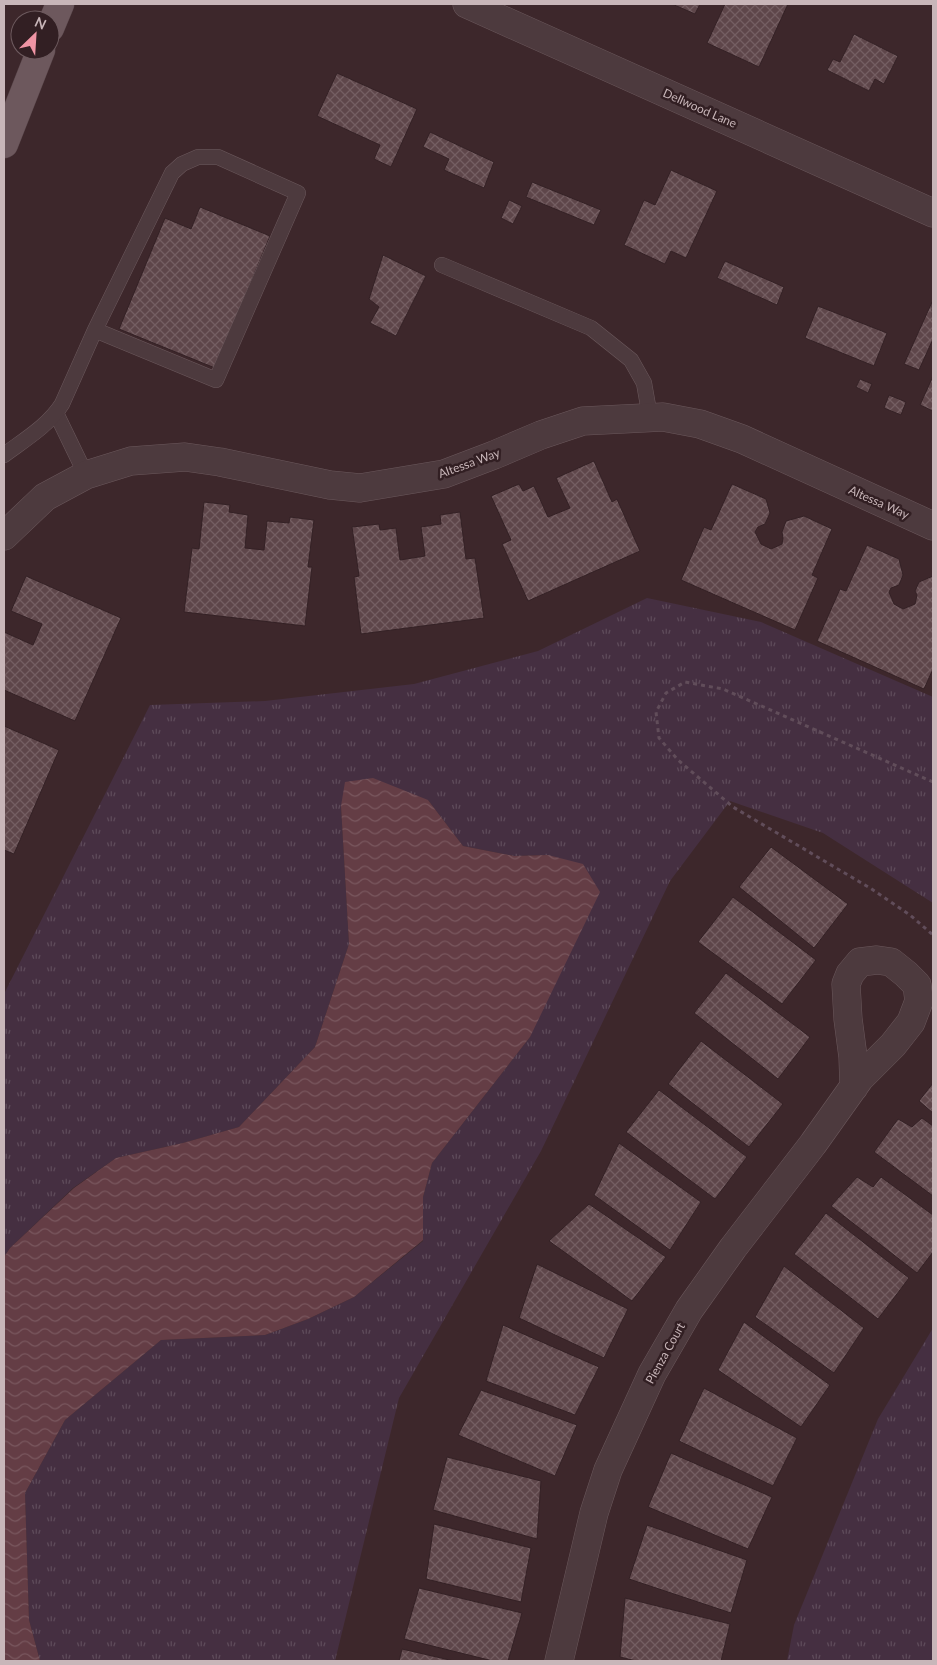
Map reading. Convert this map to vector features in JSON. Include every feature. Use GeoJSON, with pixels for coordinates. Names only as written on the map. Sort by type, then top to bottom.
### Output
{"type":"FeatureCollection","features":[{"type":"Feature","properties":{"kind":"main road"},"geometry":{"type":"LineString","coordinates":[[4,144],[37,60]]}},
{"type":"Feature","properties":{"kind":"street","name":"Dellwood Lane"},"geometry":{"type":"LineString","coordinates":[[467,4],[933,213]]}},
{"type":"Feature","properties":{"kind":"street","name":"Altessa Way"},"geometry":{"type":"LineString","coordinates":[[4,536],[45,497],[86,475],[131,461],[185,457],[220,462],[330,485],[360,488],[444,474],[541,435],[582,421],[650,417],[663,417],[700,424],[742,440],[933,526]]}},
{"type":"Feature","properties":{"kind":"street","name":"Pienza Court"},"geometry":{"type":"LineString","coordinates":[[559,1661],[594,1513],[608,1470],[652,1374],[689,1310],[854,1086]]}},
{"type":"Feature","properties":{"kind":"lane"},"geometry":{"type":"LineString","coordinates":[[4,455],[46,424],[56,413],[96,330],[172,173],[182,164],[198,157],[218,157],[298,193],[216,380],[96,330]]}},
{"type":"Feature","properties":{"kind":"lane"},"geometry":{"type":"LineString","coordinates":[[442,265],[591,328],[630,360],[644,383],[650,417]]}},
{"type":"Feature","properties":{"kind":"lane"},"geometry":{"type":"LineString","coordinates":[[56,413],[86,475]]}},
{"type":"Feature","properties":{"kind":"path"},"geometry":{"type":"LineString","coordinates":[[933,782],[723,689],[685,682],[666,693],[656,712],[659,738],[678,760],[733,807],[870,888],[910,915],[933,935]]}},
{"type":"Feature","properties":{"kind":"green space"},"geometry":{"type":"Polygon","coordinates":[[[647,598],[761,622],[933,697],[933,903],[823,833],[730,801],[670,881],[541,1151],[399,1398],[335,1661],[40,1661],[29,1620],[25,1493],[65,1420],[161,1340],[265,1335],[308,1319],[354,1297],[423,1241],[423,1197],[432,1163],[530,1037],[548,855],[514,856],[463,846],[428,800],[341,806],[349,944],[315,1047],[239,1127],[183,1143],[116,1158],[73,1188],[10,1248],[4,1257],[4,994],[150,705],[265,701],[414,684],[538,651],[647,598]]]}},
{"type":"Feature","properties":{"kind":"green space"},"geometry":{"type":"Polygon","coordinates":[[[933,1328],[933,1661],[787,1661],[794,1625],[878,1419],[933,1328]]]}},
{"type":"Feature","properties":{"kind":"water"},"geometry":{"type":"Polygon","coordinates":[[[373,778],[428,800],[463,846],[514,856],[548,855],[583,864],[600,892],[530,1037],[432,1163],[423,1197],[423,1240],[354,1297],[308,1319],[265,1335],[161,1340],[65,1420],[25,1493],[29,1620],[40,1661],[4,1661],[4,1257],[10,1248],[74,1188],[116,1158],[183,1143],[239,1127],[315,1047],[349,944],[341,806],[345,782],[373,778]]]}},
{"type":"Feature","properties":{"kind":"building"},"geometry":{"type":"Polygon","coordinates":[[[672,4],[700,4],[695,14],[672,4]]]}},
{"type":"Feature","properties":{"kind":"building"},"geometry":{"type":"Polygon","coordinates":[[[725,4],[788,4],[759,67],[707,43],[725,4]]]}},
{"type":"Feature","properties":{"kind":"building"},"geometry":{"type":"Polygon","coordinates":[[[854,34],[898,56],[884,84],[875,79],[869,91],[827,70],[833,59],[840,62],[854,34]]]}},
{"type":"Feature","properties":{"kind":"building"},"geometry":{"type":"Polygon","coordinates":[[[337,73],[417,109],[391,167],[374,159],[380,145],[317,116],[337,73]]]}},
{"type":"Feature","properties":{"kind":"building"},"geometry":{"type":"Polygon","coordinates":[[[430,132],[494,162],[484,188],[444,170],[449,159],[423,147],[430,132]]]}},
{"type":"Feature","properties":{"kind":"building"},"geometry":{"type":"Polygon","coordinates":[[[671,170],[717,191],[686,258],[671,251],[665,264],[624,245],[644,200],[655,205],[671,170]]]}},
{"type":"Feature","properties":{"kind":"building"},"geometry":{"type":"Polygon","coordinates":[[[532,182],[601,210],[594,225],[526,197],[532,182]]]}},
{"type":"Feature","properties":{"kind":"building"},"geometry":{"type":"Polygon","coordinates":[[[509,200],[522,206],[513,224],[501,218],[509,200]]]}},
{"type":"Feature","properties":{"kind":"building"},"geometry":{"type":"Polygon","coordinates":[[[200,207],[270,236],[215,368],[119,329],[165,218],[191,229],[200,207]]]}},
{"type":"Feature","properties":{"kind":"building"},"geometry":{"type":"Polygon","coordinates":[[[383,255],[426,276],[396,336],[370,323],[379,307],[369,299],[383,255]]]}},
{"type":"Feature","properties":{"kind":"building"},"geometry":{"type":"Polygon","coordinates":[[[725,261],[784,287],[777,305],[717,278],[725,261]]]}},
{"type":"Feature","properties":{"kind":"building"},"geometry":{"type":"Polygon","coordinates":[[[932,302],[933,339],[919,370],[904,364],[932,302]]]}},
{"type":"Feature","properties":{"kind":"building"},"geometry":{"type":"Polygon","coordinates":[[[818,306],[887,333],[874,366],[805,338],[818,306]]]}},
{"type":"Feature","properties":{"kind":"building"},"geometry":{"type":"Polygon","coordinates":[[[933,376],[933,411],[920,405],[933,376]]]}},
{"type":"Feature","properties":{"kind":"building"},"geometry":{"type":"Polygon","coordinates":[[[860,379],[872,384],[868,393],[856,387],[860,379]]]}},
{"type":"Feature","properties":{"kind":"building"},"geometry":{"type":"Polygon","coordinates":[[[889,395],[906,402],[901,415],[884,408],[889,395]]]}},
{"type":"Feature","properties":{"kind":"building"},"geometry":{"type":"Polygon","coordinates":[[[594,461],[612,502],[617,499],[640,551],[528,601],[502,544],[511,540],[491,496],[519,484],[523,491],[534,486],[548,517],[570,508],[556,478],[594,461]]]}},
{"type":"Feature","properties":{"kind":"building"},"geometry":{"type":"Polygon","coordinates":[[[732,484],[766,499],[770,513],[765,524],[758,527],[755,532],[761,544],[771,549],[782,544],[782,532],[786,521],[804,516],[832,529],[812,575],[818,578],[795,630],[681,580],[704,527],[711,530],[732,484]]]}},
{"type":"Feature","properties":{"kind":"building"},"geometry":{"type":"Polygon","coordinates":[[[204,502],[230,505],[229,512],[248,515],[245,548],[264,550],[267,521],[289,523],[290,517],[314,520],[308,567],[312,567],[305,626],[184,612],[192,548],[199,549],[204,502]]]}},
{"type":"Feature","properties":{"kind":"building"},"geometry":{"type":"Polygon","coordinates":[[[460,512],[466,559],[475,558],[484,618],[361,634],[354,577],[359,576],[352,527],[379,524],[380,530],[396,528],[400,560],[425,556],[421,527],[441,524],[440,515],[460,512]]]}},
{"type":"Feature","properties":{"kind":"building"},"geometry":{"type":"Polygon","coordinates":[[[867,545],[899,559],[903,575],[899,585],[891,588],[889,592],[894,604],[903,609],[915,604],[917,595],[915,591],[919,582],[933,576],[933,669],[924,689],[817,641],[840,589],[846,591],[867,545]]]}},
{"type":"Feature","properties":{"kind":"building"},"geometry":{"type":"Polygon","coordinates":[[[26,576],[121,618],[75,721],[4,690],[4,632],[33,645],[42,624],[11,611],[26,576]]]}},
{"type":"Feature","properties":{"kind":"building"},"geometry":{"type":"Polygon","coordinates":[[[4,726],[59,750],[14,854],[4,850],[4,726]]]}},
{"type":"Feature","properties":{"kind":"building"},"geometry":{"type":"Polygon","coordinates":[[[771,847],[848,904],[814,948],[739,887],[771,847]]]}},
{"type":"Feature","properties":{"kind":"building"},"geometry":{"type":"Polygon","coordinates":[[[733,897],[816,960],[782,1004],[698,942],[733,897]]]}},
{"type":"Feature","properties":{"kind":"building"},"geometry":{"type":"Polygon","coordinates":[[[726,973],[810,1037],[778,1079],[694,1013],[726,973]]]}},
{"type":"Feature","properties":{"kind":"building"},"geometry":{"type":"Polygon","coordinates":[[[701,1041],[783,1104],[749,1147],[668,1084],[701,1041]]]}},
{"type":"Feature","properties":{"kind":"building"},"geometry":{"type":"Polygon","coordinates":[[[933,1083],[933,1113],[919,1101],[933,1083]]]}},
{"type":"Feature","properties":{"kind":"building"},"geometry":{"type":"Polygon","coordinates":[[[659,1090],[747,1157],[715,1199],[626,1132],[659,1090]]]}},
{"type":"Feature","properties":{"kind":"building"},"geometry":{"type":"Polygon","coordinates":[[[922,1118],[933,1126],[933,1196],[874,1152],[898,1119],[912,1127],[922,1118]]]}},
{"type":"Feature","properties":{"kind":"building"},"geometry":{"type":"Polygon","coordinates":[[[619,1143],[701,1202],[670,1250],[594,1195],[619,1143]]]}},
{"type":"Feature","properties":{"kind":"building"},"geometry":{"type":"Polygon","coordinates":[[[857,1177],[873,1187],[881,1177],[933,1215],[933,1252],[917,1273],[831,1206],[857,1177]]]}},
{"type":"Feature","properties":{"kind":"building"},"geometry":{"type":"Polygon","coordinates":[[[589,1204],[666,1257],[632,1301],[549,1241],[589,1204]]]}},
{"type":"Feature","properties":{"kind":"building"},"geometry":{"type":"Polygon","coordinates":[[[826,1213],[909,1278],[878,1319],[794,1254],[826,1213]]]}},
{"type":"Feature","properties":{"kind":"building"},"geometry":{"type":"Polygon","coordinates":[[[537,1264],[628,1309],[604,1358],[519,1318],[537,1264]]]}},
{"type":"Feature","properties":{"kind":"building"},"geometry":{"type":"Polygon","coordinates":[[[784,1266],[864,1328],[834,1373],[755,1317],[784,1266]]]}},
{"type":"Feature","properties":{"kind":"building"},"geometry":{"type":"Polygon","coordinates":[[[744,1322],[830,1385],[801,1427],[718,1370],[744,1322]]]}},
{"type":"Feature","properties":{"kind":"building"},"geometry":{"type":"Polygon","coordinates":[[[503,1325],[599,1367],[575,1415],[486,1381],[503,1325]]]}},
{"type":"Feature","properties":{"kind":"building"},"geometry":{"type":"Polygon","coordinates":[[[704,1388],[797,1438],[773,1486],[679,1441],[704,1388]]]}},
{"type":"Feature","properties":{"kind":"building"},"geometry":{"type":"Polygon","coordinates":[[[481,1390],[577,1425],[555,1476],[458,1435],[481,1390]]]}},
{"type":"Feature","properties":{"kind":"building"},"geometry":{"type":"Polygon","coordinates":[[[671,1453],[772,1497],[748,1549],[648,1507],[671,1453]]]}},
{"type":"Feature","properties":{"kind":"building"},"geometry":{"type":"Polygon","coordinates":[[[447,1457],[541,1481],[537,1539],[433,1510],[447,1457]]]}},
{"type":"Feature","properties":{"kind":"building"},"geometry":{"type":"Polygon","coordinates":[[[434,1524],[531,1548],[521,1602],[426,1579],[434,1524]]]}},
{"type":"Feature","properties":{"kind":"building"},"geometry":{"type":"Polygon","coordinates":[[[647,1525],[747,1560],[731,1613],[629,1579],[647,1525]]]}},
{"type":"Feature","properties":{"kind":"building"},"geometry":{"type":"Polygon","coordinates":[[[419,1588],[522,1613],[508,1661],[493,1661],[404,1639],[419,1588]]]}},
{"type":"Feature","properties":{"kind":"building"},"geometry":{"type":"Polygon","coordinates":[[[625,1598],[730,1624],[721,1661],[636,1661],[620,1657],[625,1598]]]}},
{"type":"Feature","properties":{"kind":"building"},"geometry":{"type":"Polygon","coordinates":[[[402,1649],[454,1661],[399,1661],[402,1649]]]}}]}
